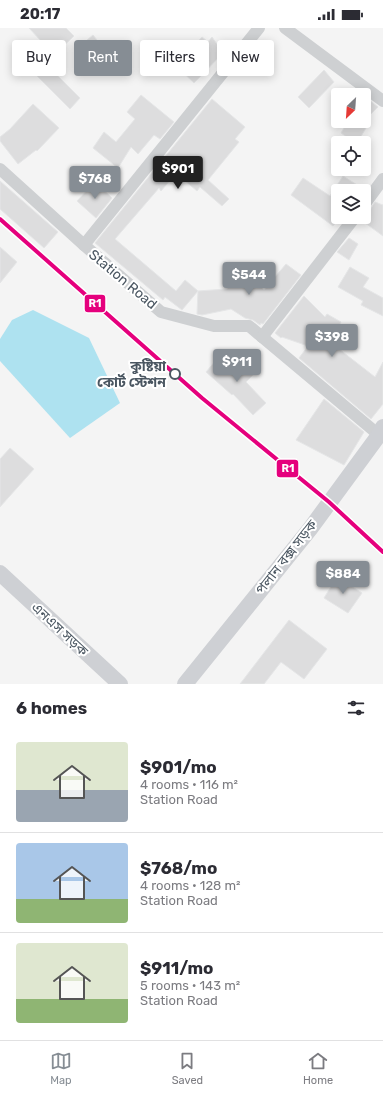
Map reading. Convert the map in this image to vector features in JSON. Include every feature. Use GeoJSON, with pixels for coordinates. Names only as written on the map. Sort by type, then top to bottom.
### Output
{"type":"FeatureCollection","features":[{"type":"Feature","properties":{"kind":"main road","name":"পলান বক্স সড়ক"},"geometry":{"type":"LineString","coordinates":[[185,684],[310,529],[381,431]]}},
{"type":"Feature","properties":{"kind":"main road","name":"এনএস সড়ক"},"geometry":{"type":"LineString","coordinates":[[0,573],[120,684]]}},
{"type":"Feature","properties":{"kind":"street"},"geometry":{"type":"LineString","coordinates":[[84,246],[259,28]]}},
{"type":"Feature","properties":{"kind":"street"},"geometry":{"type":"LineString","coordinates":[[285,28],[383,101]]}},
{"type":"Feature","properties":{"kind":"street","name":"Station Road"},"geometry":{"type":"LineString","coordinates":[[0,169],[84,246],[161,312],[214,326],[249,326],[381,431]]}},
{"type":"Feature","properties":{"kind":"street"},"geometry":{"type":"LineString","coordinates":[[371,195],[383,179]]}},
{"type":"Feature","properties":{"kind":"street"},"geometry":{"type":"LineString","coordinates":[[262,337],[350,224]]}},
{"type":"Feature","properties":{"kind":"water"},"geometry":{"type":"Polygon","coordinates":[[[33,310],[89,338],[120,403],[70,438],[0,361],[0,339],[12,320],[33,310]]]}},
{"type":"Feature","properties":{"kind":"building"},"geometry":{"type":"Polygon","coordinates":[[[29,28],[66,28],[74,36],[66,44],[66,40],[40,40],[29,28]]]}},
{"type":"Feature","properties":{"kind":"building"},"geometry":{"type":"Polygon","coordinates":[[[93,35],[97,40],[87,40],[93,35]]]}},
{"type":"Feature","properties":{"kind":"building"},"geometry":{"type":"Polygon","coordinates":[[[212,37],[217,44],[217,59],[209,67],[209,41],[212,37]]]}},
{"type":"Feature","properties":{"kind":"building"},"geometry":{"type":"Polygon","coordinates":[[[324,70],[334,82],[309,108],[298,97],[324,70]]]}},
{"type":"Feature","properties":{"kind":"building"},"geometry":{"type":"Polygon","coordinates":[[[37,76],[58,76],[80,98],[70,109],[37,76]]]}},
{"type":"Feature","properties":{"kind":"building"},"geometry":{"type":"Polygon","coordinates":[[[187,76],[201,76],[194,83],[187,76]]]}},
{"type":"Feature","properties":{"kind":"building"},"geometry":{"type":"Polygon","coordinates":[[[141,95],[174,122],[160,139],[154,135],[138,154],[131,147],[118,168],[93,148],[104,132],[116,142],[135,119],[127,112],[141,95]]]}},
{"type":"Feature","properties":{"kind":"building"},"geometry":{"type":"Polygon","coordinates":[[[212,99],[245,127],[235,139],[239,142],[208,180],[229,199],[222,206],[200,187],[197,191],[176,173],[161,191],[159,188],[115,239],[176,291],[185,280],[198,291],[182,310],[165,297],[163,300],[95,243],[212,99]]]}},
{"type":"Feature","properties":{"kind":"building"},"geometry":{"type":"Polygon","coordinates":[[[371,102],[378,107],[371,114],[371,102]]]}},
{"type":"Feature","properties":{"kind":"building"},"geometry":{"type":"Polygon","coordinates":[[[33,104],[59,128],[37,151],[36,150],[18,164],[0,141],[0,137],[10,129],[33,104]]]}},
{"type":"Feature","properties":{"kind":"building"},"geometry":{"type":"Polygon","coordinates":[[[344,128],[366,128],[361,136],[345,136],[341,133],[344,128]]]}},
{"type":"Feature","properties":{"kind":"building"},"geometry":{"type":"Polygon","coordinates":[[[343,176],[356,184],[338,184],[343,176]]]}},
{"type":"Feature","properties":{"kind":"building"},"geometry":{"type":"Polygon","coordinates":[[[303,178],[330,196],[331,194],[331,224],[335,224],[333,226],[291,195],[303,178]]]}},
{"type":"Feature","properties":{"kind":"building"},"geometry":{"type":"Polygon","coordinates":[[[0,181],[58,232],[44,248],[0,209],[0,181]]]}},
{"type":"Feature","properties":{"kind":"building"},"geometry":{"type":"Polygon","coordinates":[[[95,182],[112,198],[96,218],[77,201],[95,182]]]}},
{"type":"Feature","properties":{"kind":"building"},"geometry":{"type":"Polygon","coordinates":[[[375,202],[383,205],[383,236],[366,224],[371,224],[371,208],[375,202]]]}},
{"type":"Feature","properties":{"kind":"building"},"geometry":{"type":"Polygon","coordinates":[[[349,238],[358,244],[349,260],[337,252],[349,238]]]}},
{"type":"Feature","properties":{"kind":"building"},"geometry":{"type":"Polygon","coordinates":[[[0,247],[17,262],[0,283],[0,247]]]}},
{"type":"Feature","properties":{"kind":"building"},"geometry":{"type":"Polygon","coordinates":[[[286,264],[301,275],[263,324],[261,323],[260,325],[253,320],[245,318],[231,309],[202,315],[197,314],[198,291],[227,289],[244,269],[264,290],[286,264]]]}},
{"type":"Feature","properties":{"kind":"building"},"geometry":{"type":"Polygon","coordinates":[[[350,267],[369,278],[363,287],[383,298],[383,316],[361,305],[363,301],[338,287],[350,267]]]}},
{"type":"Feature","properties":{"kind":"building"},"geometry":{"type":"Polygon","coordinates":[[[304,296],[325,317],[327,314],[341,322],[330,342],[375,377],[383,362],[383,404],[371,419],[299,358],[308,346],[282,337],[281,338],[275,333],[304,296]]]}},
{"type":"Feature","properties":{"kind":"building"},"geometry":{"type":"Polygon","coordinates":[[[237,357],[255,373],[246,382],[266,403],[253,415],[233,394],[232,395],[206,372],[217,359],[228,368],[237,357]]]}},
{"type":"Feature","properties":{"kind":"building"},"geometry":{"type":"Polygon","coordinates":[[[324,399],[364,432],[344,465],[296,440],[324,399]]]}},
{"type":"Feature","properties":{"kind":"building"},"geometry":{"type":"Polygon","coordinates":[[[10,448],[34,469],[0,507],[0,459],[10,448]]]}},
{"type":"Feature","properties":{"kind":"building"},"geometry":{"type":"Polygon","coordinates":[[[337,577],[362,593],[348,613],[324,598],[337,577]]]}},
{"type":"Feature","properties":{"kind":"building"},"geometry":{"type":"Polygon","coordinates":[[[289,620],[327,649],[304,679],[281,662],[264,684],[240,684],[289,620]]]}},
{"type":"Feature","properties":{"kind":"transit line","name":"R1"},"geometry":{"type":"LineString","coordinates":[[0,219],[202,398],[329,502],[383,552]]}},
{"type":"Feature","properties":{"kind":"place","name":"কুষ্টিয়া কোর্ট স্টেশন"},"geometry":{"type":"Point","coordinates":[175,374]}}]}
